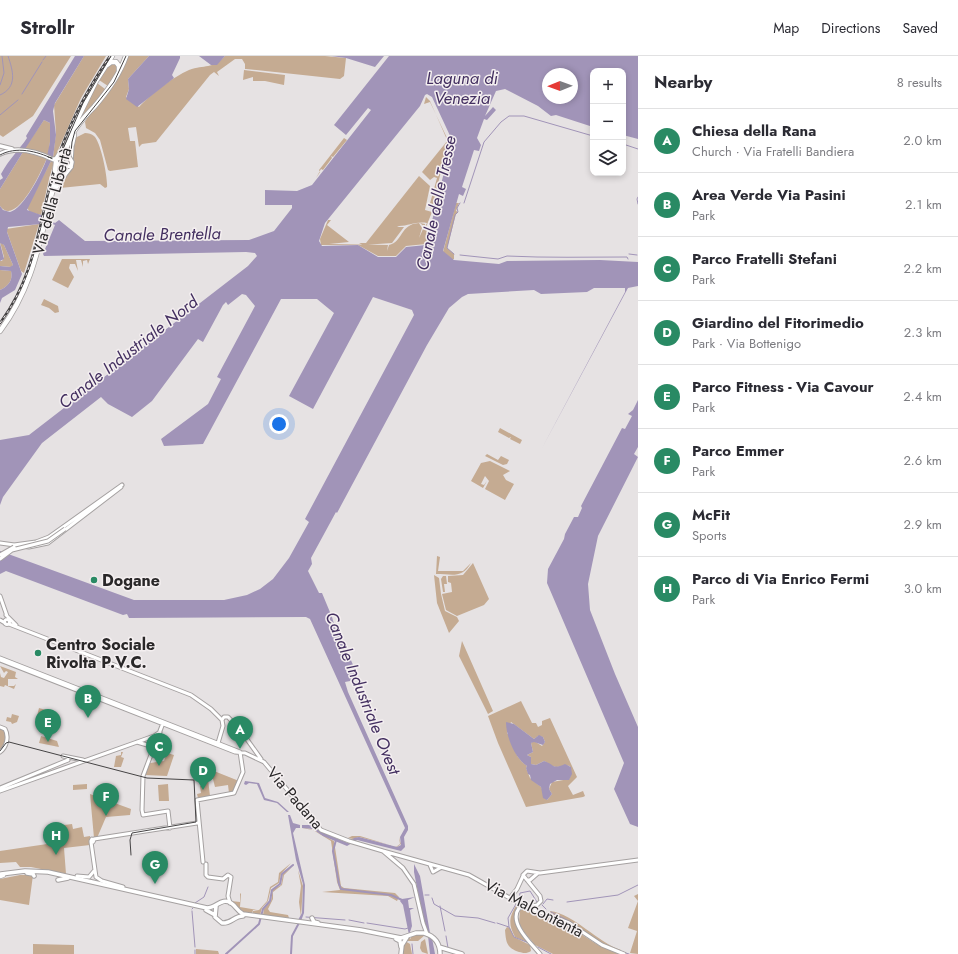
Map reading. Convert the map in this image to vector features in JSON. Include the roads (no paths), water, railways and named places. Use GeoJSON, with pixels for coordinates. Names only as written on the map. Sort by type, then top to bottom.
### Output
{"type":"FeatureCollection","features":[{"type":"Feature","properties":{"kind":"highway","name":"Via della Libertà"},"geometry":{"type":"LineString","coordinates":[[0,330],[20,297],[30,274],[60,161],[75,123],[96,81],[112,56]]}},
{"type":"Feature","properties":{"kind":"highway","name":"Via della Libertà"},"geometry":{"type":"LineString","coordinates":[[46,213],[68,141],[77,126],[117,76],[126,56]]}},
{"type":"Feature","properties":{"kind":"highway"},"geometry":{"type":"LineString","coordinates":[[75,123],[91,92],[110,62],[116,62],[119,66],[117,76]]}},
{"type":"Feature","properties":{"kind":"highway"},"geometry":{"type":"LineString","coordinates":[[46,213],[55,171],[55,159],[62,150],[78,112],[96,81]]}},
{"type":"Feature","properties":{"kind":"highway"},"geometry":{"type":"LineString","coordinates":[[72,144],[76,130],[94,106]]}},
{"type":"Feature","properties":{"kind":"highway"},"geometry":{"type":"LineString","coordinates":[[52,194],[64,176]]}},
{"type":"Feature","properties":{"kind":"main road"},"geometry":{"type":"LineString","coordinates":[[70,167],[72,144]]}},
{"type":"Feature","properties":{"kind":"main road"},"geometry":{"type":"LineString","coordinates":[[0,146],[55,159],[69,157],[72,161],[64,176]]}},
{"type":"Feature","properties":{"kind":"main road"},"geometry":{"type":"LineString","coordinates":[[0,154],[16,150]]}},
{"type":"Feature","properties":{"kind":"main road"},"geometry":{"type":"LineString","coordinates":[[55,159],[62,168],[70,167]]}},
{"type":"Feature","properties":{"kind":"main road"},"geometry":{"type":"LineString","coordinates":[[1,875],[34,871],[68,877],[207,908],[216,906],[223,902],[230,903],[243,914],[261,918]]}},
{"type":"Feature","properties":{"kind":"main road"},"geometry":{"type":"LineString","coordinates":[[1,875],[24,872],[68,877],[208,910],[215,915],[218,921],[223,923],[242,916],[390,937],[399,941],[401,947],[400,954]]}},
{"type":"Feature","properties":{"kind":"main road"},"geometry":{"type":"LineString","coordinates":[[24,872],[32,873],[34,876]]}},
{"type":"Feature","properties":{"kind":"main road"},"geometry":{"type":"LineString","coordinates":[[58,880],[77,876]]}},
{"type":"Feature","properties":{"kind":"main road"},"geometry":{"type":"LineString","coordinates":[[123,887],[136,892]]}},
{"type":"Feature","properties":{"kind":"main road"},"geometry":{"type":"LineString","coordinates":[[215,915],[216,906]]}},
{"type":"Feature","properties":{"kind":"main road"},"geometry":{"type":"LineString","coordinates":[[234,918],[236,912],[235,907]]}},
{"type":"Feature","properties":{"kind":"main road"},"geometry":{"type":"LineString","coordinates":[[312,918],[315,922],[399,938],[408,937],[418,932],[429,935],[439,947],[441,954],[447,952],[456,954]]}},
{"type":"Feature","properties":{"kind":"main road"},"geometry":{"type":"LineString","coordinates":[[299,923],[338,927]]}},
{"type":"Feature","properties":{"kind":"main road"},"geometry":{"type":"LineString","coordinates":[[401,947],[408,937]]}},
{"type":"Feature","properties":{"kind":"main road"},"geometry":{"type":"LineString","coordinates":[[439,947],[462,954]]}},
{"type":"Feature","properties":{"kind":"street"},"geometry":{"type":"LineString","coordinates":[[0,559],[12,550],[48,541],[122,486]]}},
{"type":"Feature","properties":{"kind":"street"},"geometry":{"type":"LineString","coordinates":[[1,544],[24,544],[39,541],[52,536],[78,519]]}},
{"type":"Feature","properties":{"kind":"street"},"geometry":{"type":"LineString","coordinates":[[0,556],[12,547],[44,541],[65,529]]}},
{"type":"Feature","properties":{"kind":"street"},"geometry":{"type":"LineString","coordinates":[[0,596],[6,615],[6,622],[193,696],[219,715],[225,722],[235,726],[264,762]]}},
{"type":"Feature","properties":{"kind":"street"},"geometry":{"type":"LineString","coordinates":[[0,602],[6,615],[15,624],[26,630]]}},
{"type":"Feature","properties":{"kind":"street"},"geometry":{"type":"LineString","coordinates":[[0,659],[235,751]]}},
{"type":"Feature","properties":{"kind":"street"},"geometry":{"type":"LineString","coordinates":[[217,741],[225,722]]}},
{"type":"Feature","properties":{"kind":"street"},"geometry":{"type":"LineString","coordinates":[[163,723],[143,778],[143,815],[166,812],[169,813],[170,828]]}},
{"type":"Feature","properties":{"kind":"street"},"geometry":{"type":"LineString","coordinates":[[163,723],[217,741],[240,754],[243,772],[235,792],[233,794],[198,799],[198,824],[206,875],[212,878],[228,880]]}},
{"type":"Feature","properties":{"kind":"street"},"geometry":{"type":"LineString","coordinates":[[0,727],[6,730],[7,737],[4,748],[0,752]]}},
{"type":"Feature","properties":{"kind":"street"},"geometry":{"type":"LineString","coordinates":[[0,789],[154,736],[160,732]]}},
{"type":"Feature","properties":{"kind":"street"},"geometry":{"type":"LineString","coordinates":[[135,742],[154,747]]}},
{"type":"Feature","properties":{"kind":"street","name":"Via Padana"},"geometry":{"type":"LineString","coordinates":[[240,754],[245,753],[264,762],[319,828],[349,841],[383,851],[403,868],[412,879],[423,923],[429,935]]}},
{"type":"Feature","properties":{"kind":"street"},"geometry":{"type":"LineString","coordinates":[[0,789],[69,759],[85,760]]}},
{"type":"Feature","properties":{"kind":"street"},"geometry":{"type":"LineString","coordinates":[[69,759],[74,764]]}},
{"type":"Feature","properties":{"kind":"street"},"geometry":{"type":"LineString","coordinates":[[74,764],[77,760]]}},
{"type":"Feature","properties":{"kind":"street"},"geometry":{"type":"LineString","coordinates":[[77,876],[87,878],[92,876],[94,872],[93,841],[198,824]]}},
{"type":"Feature","properties":{"kind":"street","name":"Via Malcontenta"},"geometry":{"type":"LineString","coordinates":[[383,851],[427,863],[434,868],[442,868],[469,875],[532,909],[569,923],[602,946],[624,954]]}},
{"type":"Feature","properties":{"kind":"street"},"geometry":{"type":"LineString","coordinates":[[93,859],[98,879],[123,887]]}},
{"type":"Feature","properties":{"kind":"street"},"geometry":{"type":"LineString","coordinates":[[512,899],[526,871],[540,873],[638,860]]}},
{"type":"Feature","properties":{"kind":"street"},"geometry":{"type":"LineString","coordinates":[[531,872],[532,884]]}},
{"type":"Feature","properties":{"kind":"street"},"geometry":{"type":"LineString","coordinates":[[520,883],[540,873]]}},
{"type":"Feature","properties":{"kind":"street"},"geometry":{"type":"LineString","coordinates":[[523,875],[532,884],[541,900],[537,905],[517,910],[516,922],[522,933],[540,954]]}},
{"type":"Feature","properties":{"kind":"street"},"geometry":{"type":"LineString","coordinates":[[223,902],[226,896],[228,880]]}},
{"type":"Feature","properties":{"kind":"street"},"geometry":{"type":"LineString","coordinates":[[228,880],[228,896],[230,903]]}},
{"type":"Feature","properties":{"kind":"street"},"geometry":{"type":"LineString","coordinates":[[418,932],[422,929],[423,923]]}},
{"type":"Feature","properties":{"kind":"water"},"geometry":{"type":"Polygon","coordinates":[[[75,56],[84,56],[55,103],[53,111],[56,135],[53,157],[27,210],[44,216],[55,223],[59,220],[85,241],[249,240],[274,231],[292,208],[292,205],[265,205],[265,190],[297,191],[312,185],[371,110],[368,108],[346,135],[334,125],[389,56],[638,56],[638,139],[626,136],[626,68],[590,68],[590,126],[556,115],[551,116],[538,106],[505,89],[496,91],[485,116],[493,107],[496,110],[487,120],[484,119],[477,138],[481,145],[479,151],[474,150],[462,187],[466,189],[463,196],[459,194],[443,251],[454,260],[499,264],[507,261],[600,260],[638,262],[638,286],[628,288],[541,450],[625,292],[625,288],[594,288],[587,292],[541,294],[534,290],[468,294],[449,308],[427,345],[337,513],[336,512],[311,558],[312,564],[308,571],[319,593],[322,593],[336,631],[338,631],[349,655],[346,657],[347,659],[350,658],[357,674],[350,681],[345,682],[348,692],[408,826],[408,830],[404,837],[405,847],[401,851],[357,840],[347,846],[323,836],[313,829],[302,828],[302,825],[313,825],[324,833],[348,843],[354,838],[359,837],[397,847],[401,845],[400,837],[405,828],[310,619],[306,617],[129,618],[127,614],[123,615],[6,571],[0,574],[0,551],[134,600],[224,600],[247,595],[260,589],[273,579],[289,558],[309,522],[305,519],[414,315],[412,310],[373,297],[313,409],[289,396],[334,313],[317,299],[281,299],[203,444],[164,446],[161,439],[208,404],[221,379],[217,377],[255,306],[246,295],[242,294],[228,305],[226,302],[223,305],[203,342],[198,339],[152,401],[132,417],[108,404],[101,397],[42,443],[3,497],[0,505],[0,440],[29,435],[248,266],[257,256],[255,253],[246,252],[44,256],[43,254],[55,225],[46,221],[41,224],[8,227],[7,232],[22,274],[15,290],[2,298],[0,303],[0,290],[6,287],[10,282],[11,271],[0,270],[0,266],[10,267],[13,265],[4,245],[0,243],[0,206],[3,210],[10,212],[21,204],[32,190],[47,158],[23,152],[0,189],[0,180],[3,178],[1,174],[27,138],[26,136],[75,56]],[[427,94],[425,95],[420,106],[325,223],[319,241],[322,246],[358,245],[378,257],[396,257],[406,247],[426,245],[452,140],[432,97],[427,94]],[[44,120],[25,149],[47,156],[50,142],[50,123],[44,120]]]}},
{"type":"Feature","properties":{"kind":"water"},"geometry":{"type":"Polygon","coordinates":[[[149,56],[180,56],[180,58],[172,75],[174,78],[137,107],[126,99],[129,89],[128,79],[149,56]]]}},
{"type":"Feature","properties":{"kind":"water"},"geometry":{"type":"Polygon","coordinates":[[[199,56],[225,56],[217,65],[211,65],[199,56]]]}},
{"type":"Feature","properties":{"kind":"water","name":"Laguna di Venezia"},"geometry":{"type":"Polygon","coordinates":[[[331,56],[384,56],[375,67],[346,58],[331,56]]]}},
{"type":"Feature","properties":{"kind":"water"},"geometry":{"type":"Polygon","coordinates":[[[0,243],[4,259],[0,261],[0,243]]]}},
{"type":"Feature","properties":{"kind":"water"},"geometry":{"type":"Polygon","coordinates":[[[638,400],[638,447],[634,454],[638,457],[598,536],[588,584],[590,610],[638,727],[638,827],[630,824],[614,789],[624,763],[547,583],[548,569],[564,539],[565,534],[574,517],[578,517],[582,508],[581,506],[622,428],[625,429],[632,416],[628,414],[633,410],[638,400]]]}},
{"type":"Feature","properties":{"kind":"water"},"geometry":{"type":"Polygon","coordinates":[[[506,722],[514,724],[534,739],[539,735],[543,737],[545,742],[543,745],[534,742],[531,743],[533,752],[527,755],[531,757],[531,764],[536,765],[544,761],[553,766],[561,766],[565,764],[571,767],[572,774],[569,780],[557,780],[550,784],[549,789],[552,794],[547,800],[543,798],[541,787],[531,780],[526,768],[527,766],[515,753],[509,740],[506,722]]]}},
{"type":"Feature","properties":{"kind":"water"},"geometry":{"type":"Polygon","coordinates":[[[245,781],[259,783],[265,798],[278,802],[289,812],[277,803],[264,800],[257,784],[249,783],[246,785],[244,784],[245,781]]]}},
{"type":"Feature","properties":{"kind":"water"},"geometry":{"type":"Polygon","coordinates":[[[288,815],[290,815],[293,823],[300,825],[300,828],[296,828],[293,833],[305,885],[304,913],[301,921],[298,920],[302,913],[303,884],[296,860],[288,815]]]}},
{"type":"Feature","properties":{"kind":"water"},"geometry":{"type":"Polygon","coordinates":[[[414,864],[420,876],[430,933],[425,929],[414,872],[414,864]]]}},
{"type":"Feature","properties":{"kind":"water"},"geometry":{"type":"Polygon","coordinates":[[[415,897],[408,900],[409,908],[414,908],[410,910],[412,926],[409,935],[403,905],[400,901],[402,899],[415,897]]]}},
{"type":"Feature","properties":{"kind":"water"},"geometry":{"type":"Polygon","coordinates":[[[428,936],[432,938],[435,954],[430,954],[428,936]]]}},
{"type":"Feature","properties":{"kind":"waterway"},"geometry":{"type":"LineString","coordinates":[[0,85],[4,73],[2,56]]}},
{"type":"Feature","properties":{"kind":"waterway"},"geometry":{"type":"LineString","coordinates":[[0,95],[6,92],[12,83],[13,78],[8,56]]}},
{"type":"Feature","properties":{"kind":"waterway"},"geometry":{"type":"LineString","coordinates":[[43,60],[46,56]]}},
{"type":"Feature","properties":{"kind":"waterway"},"geometry":{"type":"LineString","coordinates":[[22,94],[42,62]]}},
{"type":"Feature","properties":{"kind":"waterway"},"geometry":{"type":"LineString","coordinates":[[0,115],[18,100]]}},
{"type":"Feature","properties":{"kind":"waterway"},"geometry":{"type":"LineString","coordinates":[[464,203],[484,142],[501,122],[509,116],[524,116],[590,135]]}},
{"type":"Feature","properties":{"kind":"waterway"},"geometry":{"type":"LineString","coordinates":[[626,145],[638,149]]}},
{"type":"Feature","properties":{"kind":"waterway"},"geometry":{"type":"LineString","coordinates":[[638,197],[638,204]]}},
{"type":"Feature","properties":{"kind":"waterway"},"geometry":{"type":"LineString","coordinates":[[454,254],[447,248],[455,215],[458,212],[457,208],[460,203]]}},
{"type":"Feature","properties":{"kind":"waterway"},"geometry":{"type":"LineString","coordinates":[[629,254],[637,255]]}},
{"type":"Feature","properties":{"kind":"waterway"},"geometry":{"type":"LineString","coordinates":[[460,255],[498,259],[507,256],[627,257],[628,259]]}},
{"type":"Feature","properties":{"kind":"waterway"},"geometry":{"type":"LineString","coordinates":[[336,840],[333,851],[341,889],[391,895],[402,900]]}},
{"type":"Feature","properties":{"kind":"waterway"},"geometry":{"type":"LineString","coordinates":[[226,954],[259,924],[263,909],[270,901],[272,890],[280,884],[282,874],[293,865]]}},
{"type":"Feature","properties":{"kind":"waterway"},"geometry":{"type":"LineString","coordinates":[[567,902],[618,895],[638,885]]}},
{"type":"Feature","properties":{"kind":"waterway"},"geometry":{"type":"LineString","coordinates":[[195,903],[204,897],[208,887]]}},
{"type":"Feature","properties":{"kind":"waterway"},"geometry":{"type":"LineString","coordinates":[[519,900],[520,893],[530,891],[537,902]]}},
{"type":"Feature","properties":{"kind":"waterway"},"geometry":{"type":"LineString","coordinates":[[432,898],[434,904],[455,916],[478,918],[495,923]]}},
{"type":"Feature","properties":{"kind":"waterway"},"geometry":{"type":"LineString","coordinates":[[543,904],[547,899],[553,900]]}},
{"type":"Feature","properties":{"kind":"waterway"},"geometry":{"type":"LineString","coordinates":[[509,927],[508,918],[516,904]]}},
{"type":"Feature","properties":{"kind":"waterway"},"geometry":{"type":"LineString","coordinates":[[542,905],[546,909]]}},
{"type":"Feature","properties":{"kind":"waterway"},"geometry":{"type":"LineString","coordinates":[[440,906],[445,931]]}},
{"type":"Feature","properties":{"kind":"waterway"},"geometry":{"type":"LineString","coordinates":[[192,911],[195,947]]}},
{"type":"Feature","properties":{"kind":"waterway"},"geometry":{"type":"LineString","coordinates":[[551,912],[571,922],[598,941]]}},
{"type":"Feature","properties":{"kind":"waterway"},"geometry":{"type":"LineString","coordinates":[[306,917],[345,920]]}},
{"type":"Feature","properties":{"kind":"waterway"},"geometry":{"type":"LineString","coordinates":[[349,920],[364,923]]}},
{"type":"Feature","properties":{"kind":"waterway"},"geometry":{"type":"LineString","coordinates":[[291,954],[292,936],[300,921]]}},
{"type":"Feature","properties":{"kind":"waterway"},"geometry":{"type":"LineString","coordinates":[[367,923],[405,929],[408,928]]}},
{"type":"Feature","properties":{"kind":"waterway"},"geometry":{"type":"LineString","coordinates":[[497,923],[509,927],[514,937],[529,943]]}},
{"type":"Feature","properties":{"kind":"waterway"},"geometry":{"type":"LineString","coordinates":[[446,936],[448,948]]}},
{"type":"Feature","properties":{"kind":"waterway"},"geometry":{"type":"LineString","coordinates":[[412,944],[413,954]]}},
{"type":"Feature","properties":{"kind":"waterway"},"geometry":{"type":"LineString","coordinates":[[538,947],[551,954]]}},
{"type":"Feature","properties":{"kind":"waterway"},"geometry":{"type":"LineString","coordinates":[[623,952],[629,954]]}},
{"type":"Feature","properties":{"kind":"tram line"},"geometry":{"type":"LineString","coordinates":[[48,157],[55,159],[60,156],[83,103],[111,56]]}},
{"type":"Feature","properties":{"kind":"tram line"},"geometry":{"type":"LineString","coordinates":[[0,155],[6,152],[20,150],[33,152],[53,159],[62,168],[68,167],[75,131],[114,82],[126,56]]}},
{"type":"Feature","properties":{"kind":"tram line"},"geometry":{"type":"LineString","coordinates":[[0,751],[6,743],[9,742],[147,778],[194,780],[196,822],[132,833],[130,840],[131,855]]}},
{"type":"Feature","properties":{"kind":"railway"},"geometry":{"type":"LineString","coordinates":[[0,323],[12,305],[29,268],[54,170],[64,140],[85,97],[110,56]]}},
{"type":"Feature","properties":{"kind":"place","name":"Dogane"},"geometry":{"type":"Point","coordinates":[94,580]}},
{"type":"Feature","properties":{"kind":"place","name":"Centro Sociale Rivolta P.V.C."},"geometry":{"type":"Point","coordinates":[38,653]}},
{"type":"Feature","properties":{"kind":"place","name":"Area Verde Via Pasini"},"geometry":{"type":"Point","coordinates":[88,718]}},
{"type":"Feature","properties":{"kind":"place","name":"Parco Fitness - Via Cavour"},"geometry":{"type":"Point","coordinates":[48,742]}},
{"type":"Feature","properties":{"kind":"place","name":"Chiesa della Rana"},"geometry":{"type":"Point","coordinates":[240,749]}},
{"type":"Feature","properties":{"kind":"place","name":"Parco Fratelli Stefani"},"geometry":{"type":"Point","coordinates":[159,766]}},
{"type":"Feature","properties":{"kind":"place","name":"Giardino del Fitorimedio"},"geometry":{"type":"Point","coordinates":[203,790]}},
{"type":"Feature","properties":{"kind":"place","name":"Parco Emmer"},"geometry":{"type":"Point","coordinates":[106,816]}},
{"type":"Feature","properties":{"kind":"place","name":"Parco di Via Enrico Fermi"},"geometry":{"type":"Point","coordinates":[56,855]}},
{"type":"Feature","properties":{"kind":"place","name":"McFit"},"geometry":{"type":"Point","coordinates":[155,884]}},
{"type":"Feature","properties":{"kind":"water label","name":"Canale delle Tresse"},"geometry":{"type":"Point","coordinates":[436,203]}},
{"type":"Feature","properties":{"kind":"water label","name":"Canale Brentella"},"geometry":{"type":"Point","coordinates":[162,234]}},
{"type":"Feature","properties":{"kind":"water label","name":"Canale Industriale Nord"},"geometry":{"type":"Point","coordinates":[128,352]}},
{"type":"Feature","properties":{"kind":"water label","name":"Canale Industriale Ovest"},"geometry":{"type":"Point","coordinates":[363,693]}}]}
